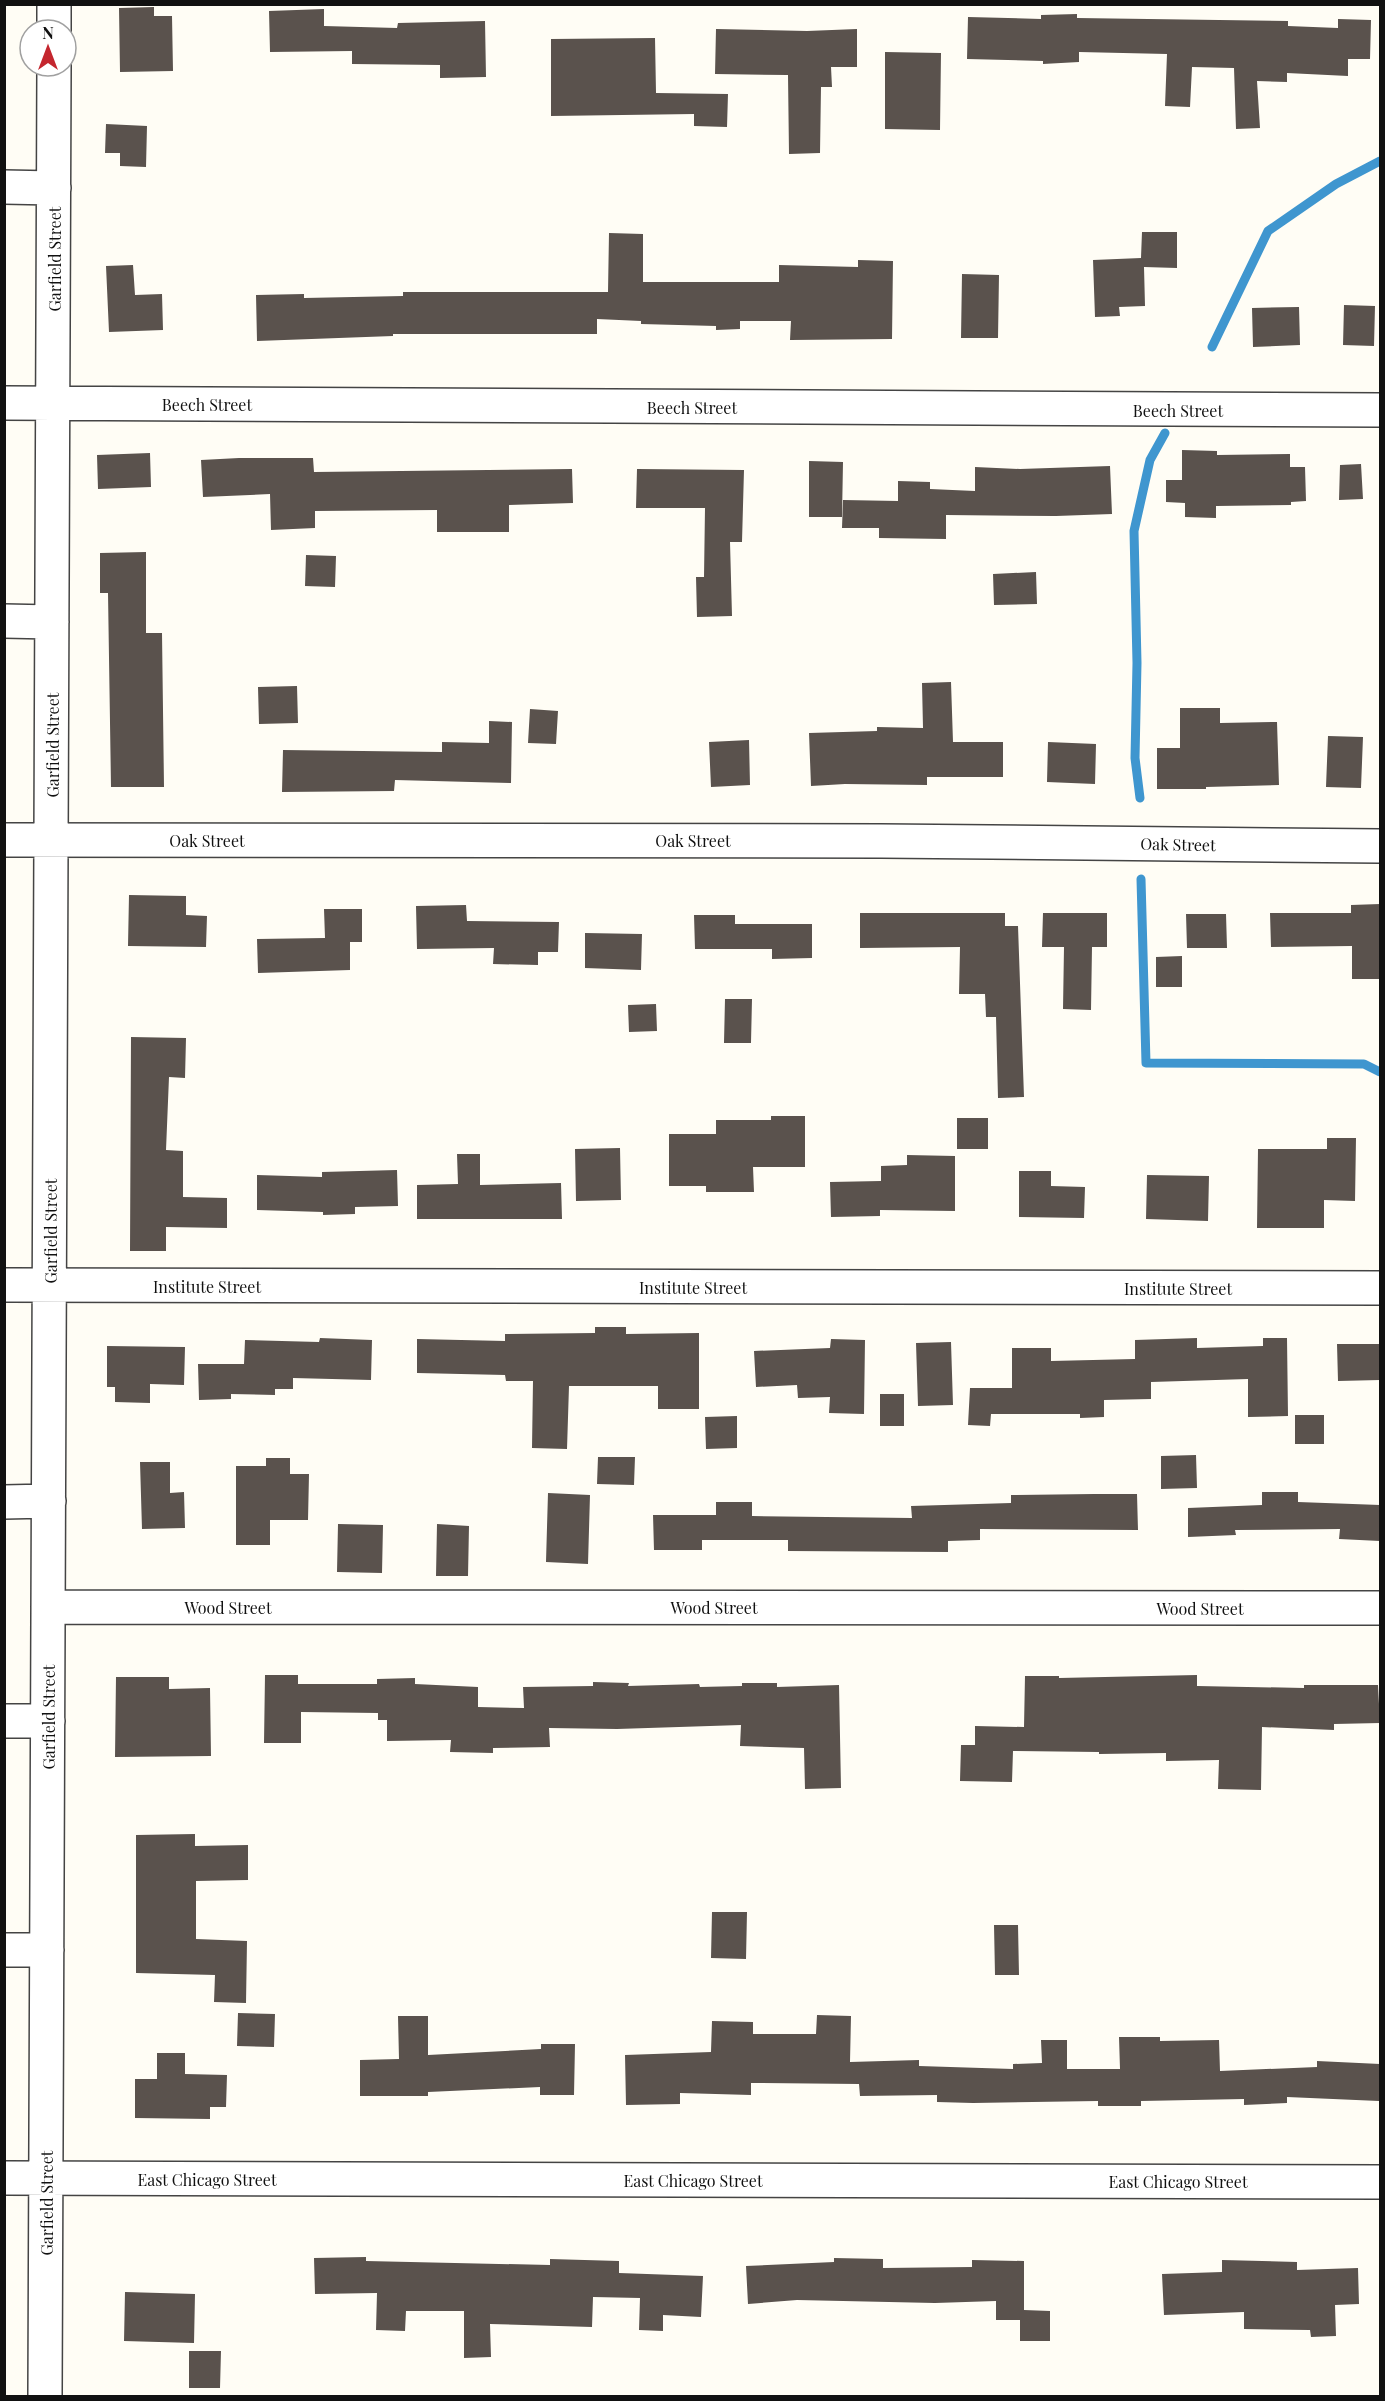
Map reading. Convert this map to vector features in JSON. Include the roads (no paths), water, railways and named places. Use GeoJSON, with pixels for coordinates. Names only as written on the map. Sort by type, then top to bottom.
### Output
{"type":"FeatureCollection","features":[{"type":"Feature","properties":{"kind":"street","name":"Garfield Street"},"geometry":{"type":"LineString","coordinates":[[45,2397],[54,78]]}},
{"type":"Feature","properties":{"kind":"street"},"geometry":{"type":"LineString","coordinates":[[4,187],[54,188]]}},
{"type":"Feature","properties":{"kind":"street","name":"Beech Street"},"geometry":{"type":"LineString","coordinates":[[4,403],[1380,410]]}},
{"type":"Feature","properties":{"kind":"street"},"geometry":{"type":"LineString","coordinates":[[4,621],[52,621]]}},
{"type":"Feature","properties":{"kind":"street","name":"Oak Street"},"geometry":{"type":"LineString","coordinates":[[4,840],[881,841],[1380,846]]}},
{"type":"Feature","properties":{"kind":"street","name":"Institute Street"},"geometry":{"type":"LineString","coordinates":[[4,1285],[1380,1288]]}},
{"type":"Feature","properties":{"kind":"street"},"geometry":{"type":"LineString","coordinates":[[4,1502],[49,1501]]}},
{"type":"Feature","properties":{"kind":"street","name":"Wood Street"},"geometry":{"type":"LineString","coordinates":[[48,1607],[1380,1608]]}},
{"type":"Feature","properties":{"kind":"street"},"geometry":{"type":"LineString","coordinates":[[4,1721],[48,1721]]}},
{"type":"Feature","properties":{"kind":"street"},"geometry":{"type":"LineString","coordinates":[[4,1950],[47,1950]]}},
{"type":"Feature","properties":{"kind":"street","name":"East Chicago Street"},"geometry":{"type":"LineString","coordinates":[[4,2178],[1380,2182]]}},
{"type":"Feature","properties":{"kind":"waterway"},"geometry":{"type":"LineString","coordinates":[[1212,347],[1268,231],[1336,184],[1380,161]]}},
{"type":"Feature","properties":{"kind":"waterway"},"geometry":{"type":"LineString","coordinates":[[1140,798],[1135,758],[1137,663],[1134,531],[1150,460],[1165,433]]}},
{"type":"Feature","properties":{"kind":"waterway"},"geometry":{"type":"LineString","coordinates":[[1141,879],[1146,1063],[1364,1064],[1380,1072]]}}]}
